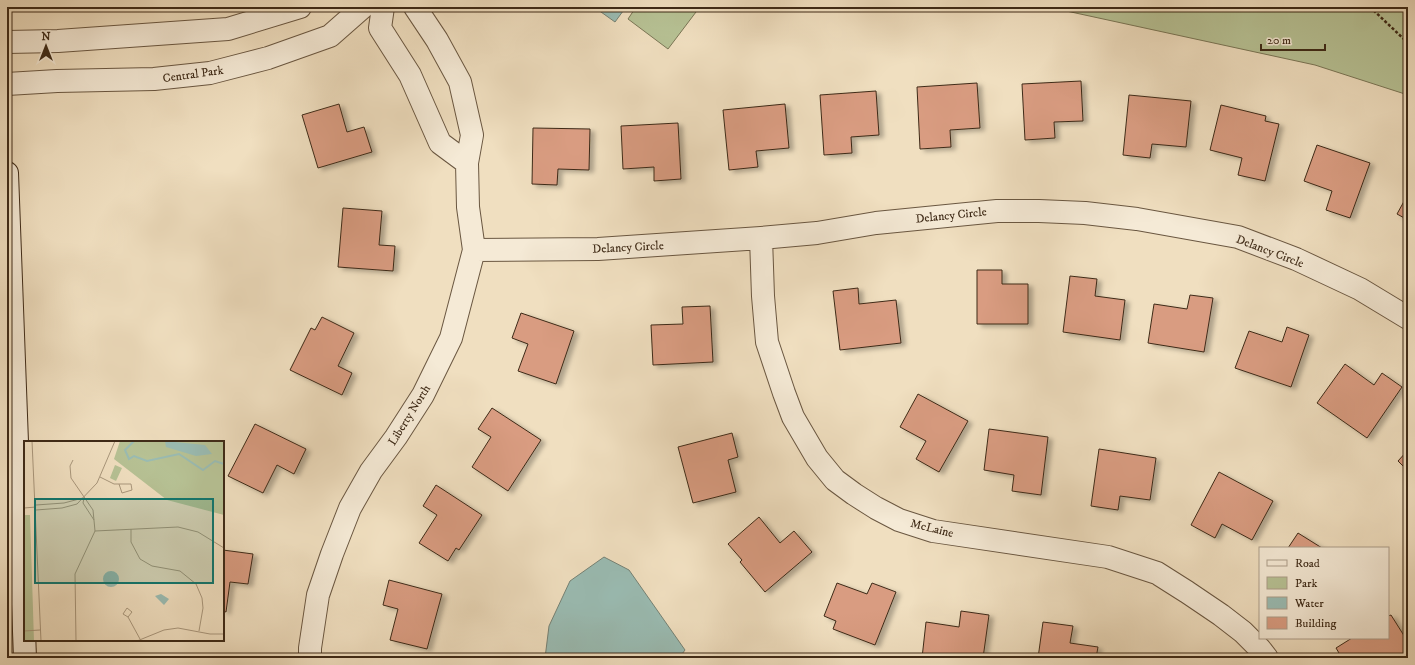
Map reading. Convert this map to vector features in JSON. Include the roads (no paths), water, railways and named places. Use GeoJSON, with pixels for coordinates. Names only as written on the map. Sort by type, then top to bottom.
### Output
{"type":"FeatureCollection","features":[{"type":"Feature","properties":{"kind":"street"},"geometry":{"type":"LineString","coordinates":[[7,42],[58,42],[228,29],[300,7]]}},
{"type":"Feature","properties":{"kind":"street","name":"Central Park"},"geometry":{"type":"LineString","coordinates":[[7,84],[57,81],[154,79],[210,73],[268,58],[330,36],[363,7]]}},
{"type":"Feature","properties":{"kind":"street"},"geometry":{"type":"LineString","coordinates":[[383,7],[380,28],[410,75],[440,143],[466,163]]}},
{"type":"Feature","properties":{"kind":"street","name":"Liberty North"},"geometry":{"type":"LineString","coordinates":[[310,658],[310,648],[318,595],[350,508],[371,471],[396,437],[423,395],[451,338],[474,250],[468,207],[466,163],[472,135],[460,82],[415,7]]}},
{"type":"Feature","properties":{"kind":"street"},"geometry":{"type":"LineString","coordinates":[[7,173],[24,631]]}},
{"type":"Feature","properties":{"kind":"street","name":"Delancy Circle"},"geometry":{"type":"LineString","coordinates":[[474,250],[598,249],[762,238],[817,232],[876,223],[997,210],[1039,210],[1085,213],[1137,219],[1238,238],[1296,260],[1360,289],[1408,318]]}},
{"type":"Feature","properties":{"kind":"street","name":"McLaine"},"geometry":{"type":"LineString","coordinates":[[762,238],[762,296],[767,342],[793,417],[817,458],[835,480],[876,508],[899,520],[932,531],[1108,557],[1157,574],[1221,615],[1242,632],[1267,658]]}},
{"type":"Feature","properties":{"kind":"street"},"geometry":{"type":"LineString","coordinates":[[24,641],[25,658]]}},
{"type":"Feature","properties":{"kind":"water"},"geometry":{"type":"Polygon","coordinates":[[[594,7],[626,7],[615,22],[594,7]]]}},
{"type":"Feature","properties":{"kind":"water"},"geometry":{"type":"Polygon","coordinates":[[[604,557],[629,570],[685,650],[679,658],[545,658],[549,626],[570,581],[604,557]]]}}]}
